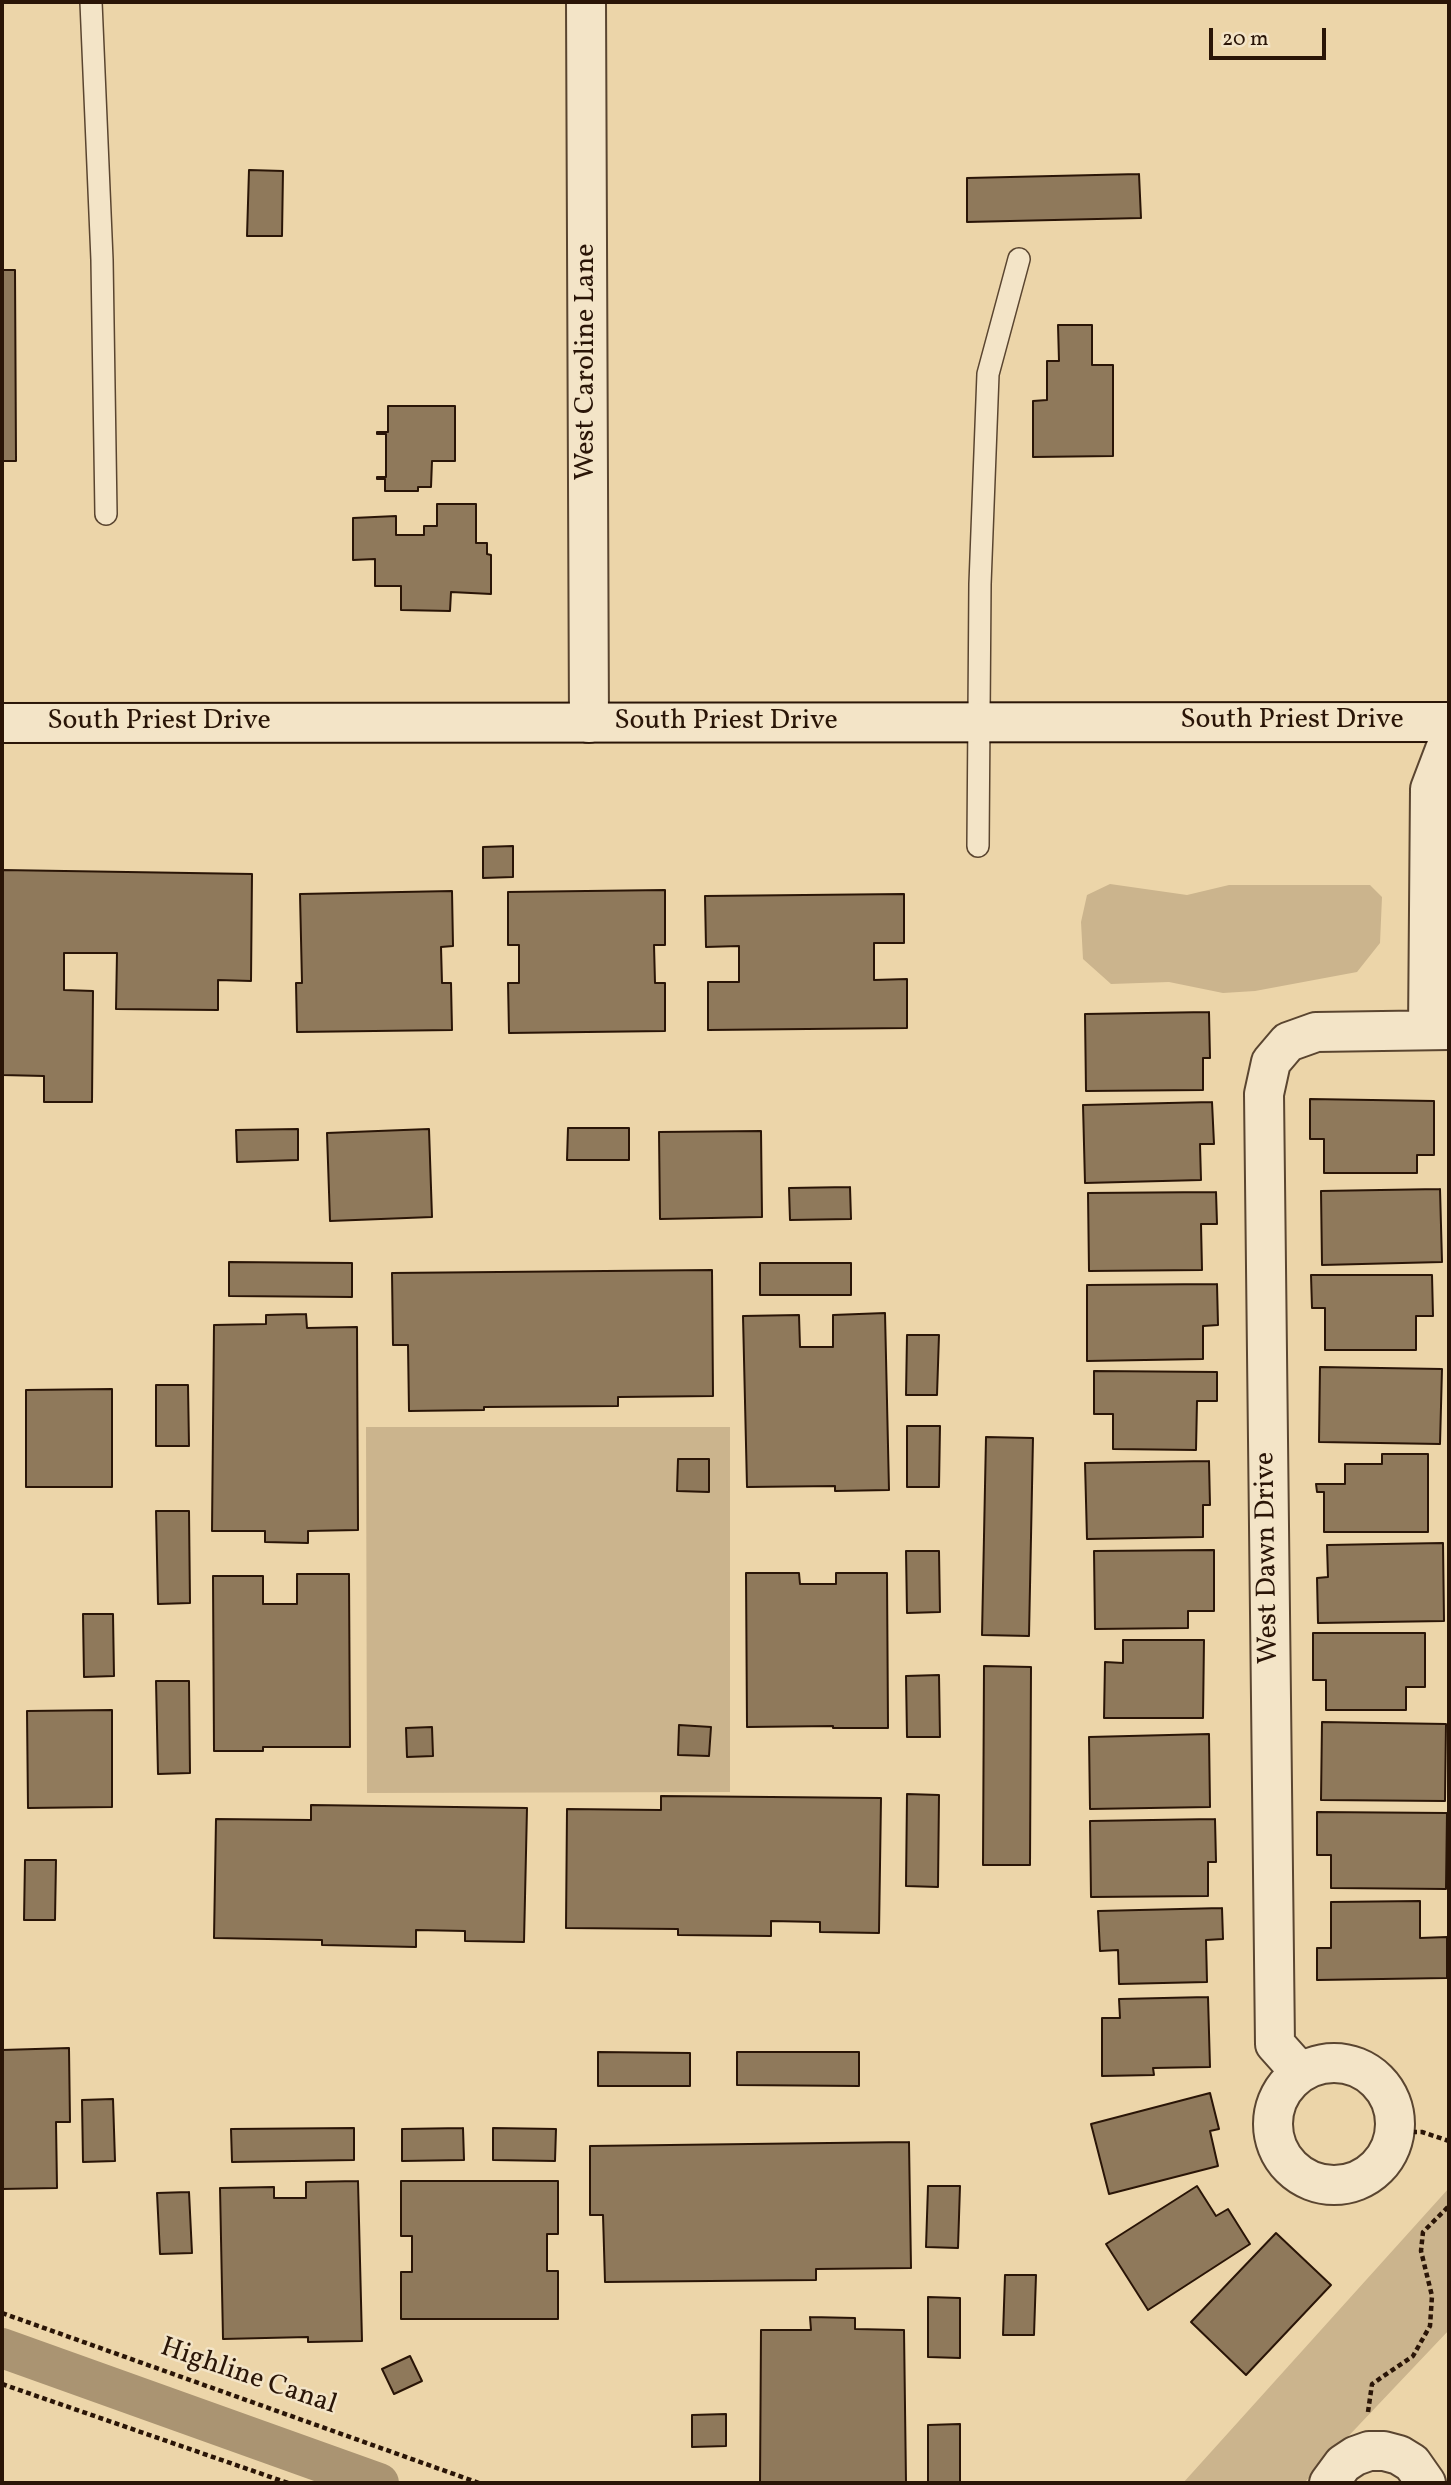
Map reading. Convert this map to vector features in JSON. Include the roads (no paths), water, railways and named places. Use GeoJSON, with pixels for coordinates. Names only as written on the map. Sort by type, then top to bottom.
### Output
{"type":"FeatureCollection","features":[{"type":"Feature","properties":{"kind":"street","name":"West Caroline Lane"},"geometry":{"type":"LineString","coordinates":[[586,2],[589,723]]}},
{"type":"Feature","properties":{"kind":"street","name":"South Priest Drive"},"geometry":{"type":"LineString","coordinates":[[2,723],[1449,722]]}},
{"type":"Feature","properties":{"kind":"street"},"geometry":{"type":"LineString","coordinates":[[1438,1030],[1439,929],[1430,789],[1449,739]]}},
{"type":"Feature","properties":{"kind":"street","name":"West Dawn Drive"},"geometry":{"type":"LineString","coordinates":[[1300,2072],[1275,2044],[1264,1094],[1271,1062],[1289,1042],[1316,1032],[1438,1030]]}},
{"type":"Feature","properties":{"kind":"street"},"geometry":{"type":"LineString","coordinates":[[1338,2062],[1357,2067],[1375,2077],[1388,2093],[1395,2112],[1395,2132],[1390,2152],[1377,2169],[1360,2180],[1341,2186],[1320,2184],[1301,2176],[1286,2162],[1276,2144],[1273,2124],[1276,2104],[1285,2086],[1300,2072],[1318,2064],[1338,2062]]}},
{"type":"Feature","properties":{"kind":"street"},"geometry":{"type":"LineString","coordinates":[[1329,2483],[1343,2464],[1369,2451],[1399,2455],[1412,2463],[1426,2483]]}},
{"type":"Feature","properties":{"kind":"lane"},"geometry":{"type":"LineString","coordinates":[[91,2],[102,260],[106,514]]}},
{"type":"Feature","properties":{"kind":"lane"},"geometry":{"type":"LineString","coordinates":[[978,846],[978,723],[988,374],[1019,259]]}},
{"type":"Feature","properties":{"kind":"waterway"},"geometry":{"type":"LineString","coordinates":[[2,2348],[379,2483]]}}]}
